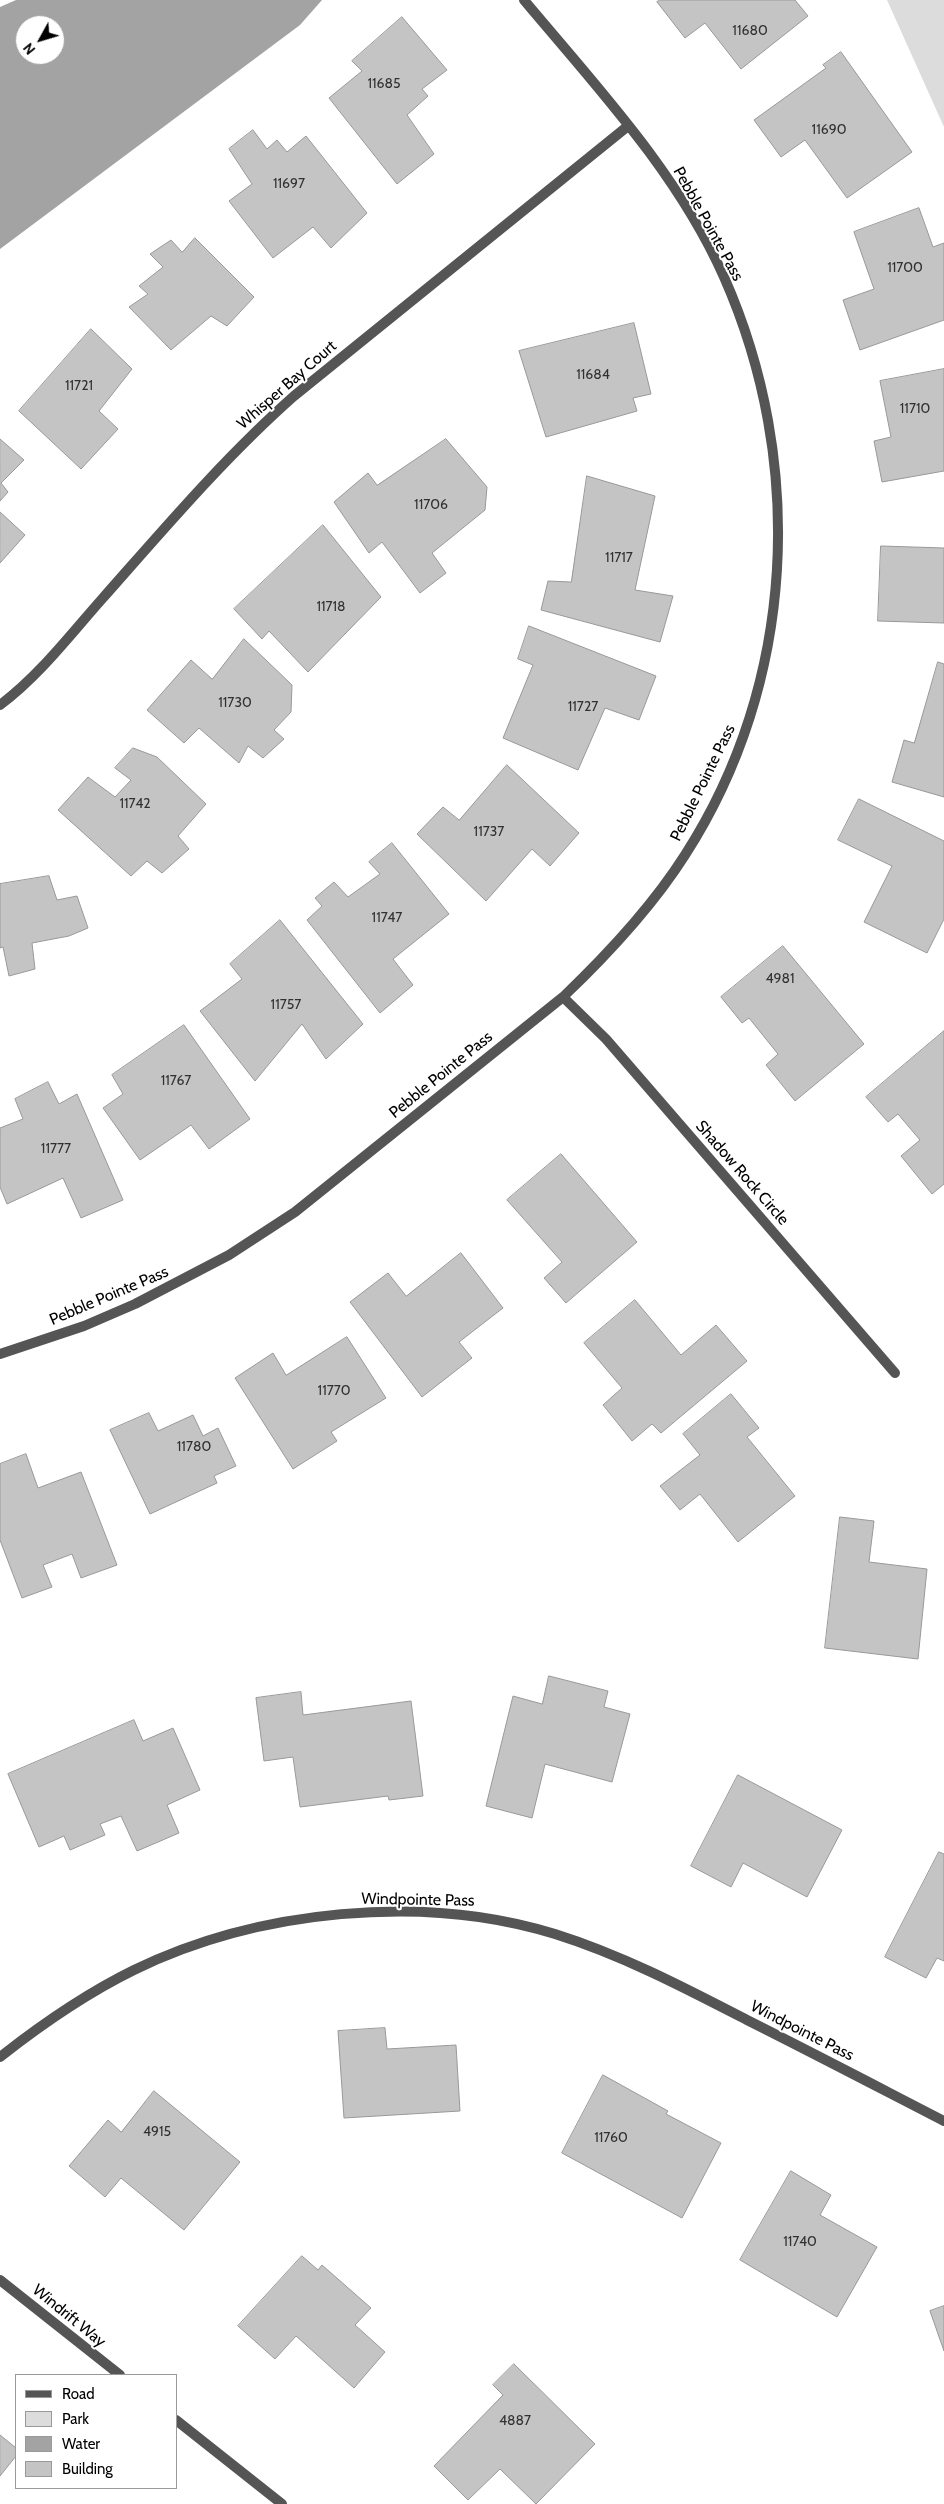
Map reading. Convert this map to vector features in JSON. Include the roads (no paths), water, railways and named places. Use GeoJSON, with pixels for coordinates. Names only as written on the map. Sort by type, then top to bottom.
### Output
{"type":"FeatureCollection","features":[{"type":"Feature","properties":{"kind":"street","name":"Pebble Pointe Pass"},"geometry":{"type":"LineString","coordinates":[[0,1354],[84,1326],[135,1304],[229,1255],[295,1212],[563,997],[598,964],[633,924],[685,856],[704,822],[746,733],[762,679],[777,577],[779,525],[777,485],[765,403],[750,344],[723,274],[686,208],[628,126],[524,0]]}},
{"type":"Feature","properties":{"kind":"street","name":"Whisper Bay Court"},"geometry":{"type":"LineString","coordinates":[[0,705],[37,672],[216,469],[254,432],[294,396],[628,126]]}},
{"type":"Feature","properties":{"kind":"street","name":"Shadow Rock Circle"},"geometry":{"type":"LineString","coordinates":[[563,997],[606,1039],[895,1373]]}},
{"type":"Feature","properties":{"kind":"street","name":"Windpointe Pass"},"geometry":{"type":"LineString","coordinates":[[0,2057],[45,2022],[135,1970],[232,1934],[293,1920],[360,1913],[463,1914],[510,1921],[555,1934],[634,1964],[944,2121]]}},
{"type":"Feature","properties":{"kind":"street","name":"Windrift Way"},"geometry":{"type":"LineString","coordinates":[[0,2280],[119,2374]]}},
{"type":"Feature","properties":{"kind":"street"},"geometry":{"type":"LineString","coordinates":[[178,2422],[282,2504]]}},
{"type":"Feature","properties":{"kind":"water"},"geometry":{"type":"Polygon","coordinates":[[[16,0],[322,0],[300,25],[0,249],[0,7],[16,0]]]}}]}
